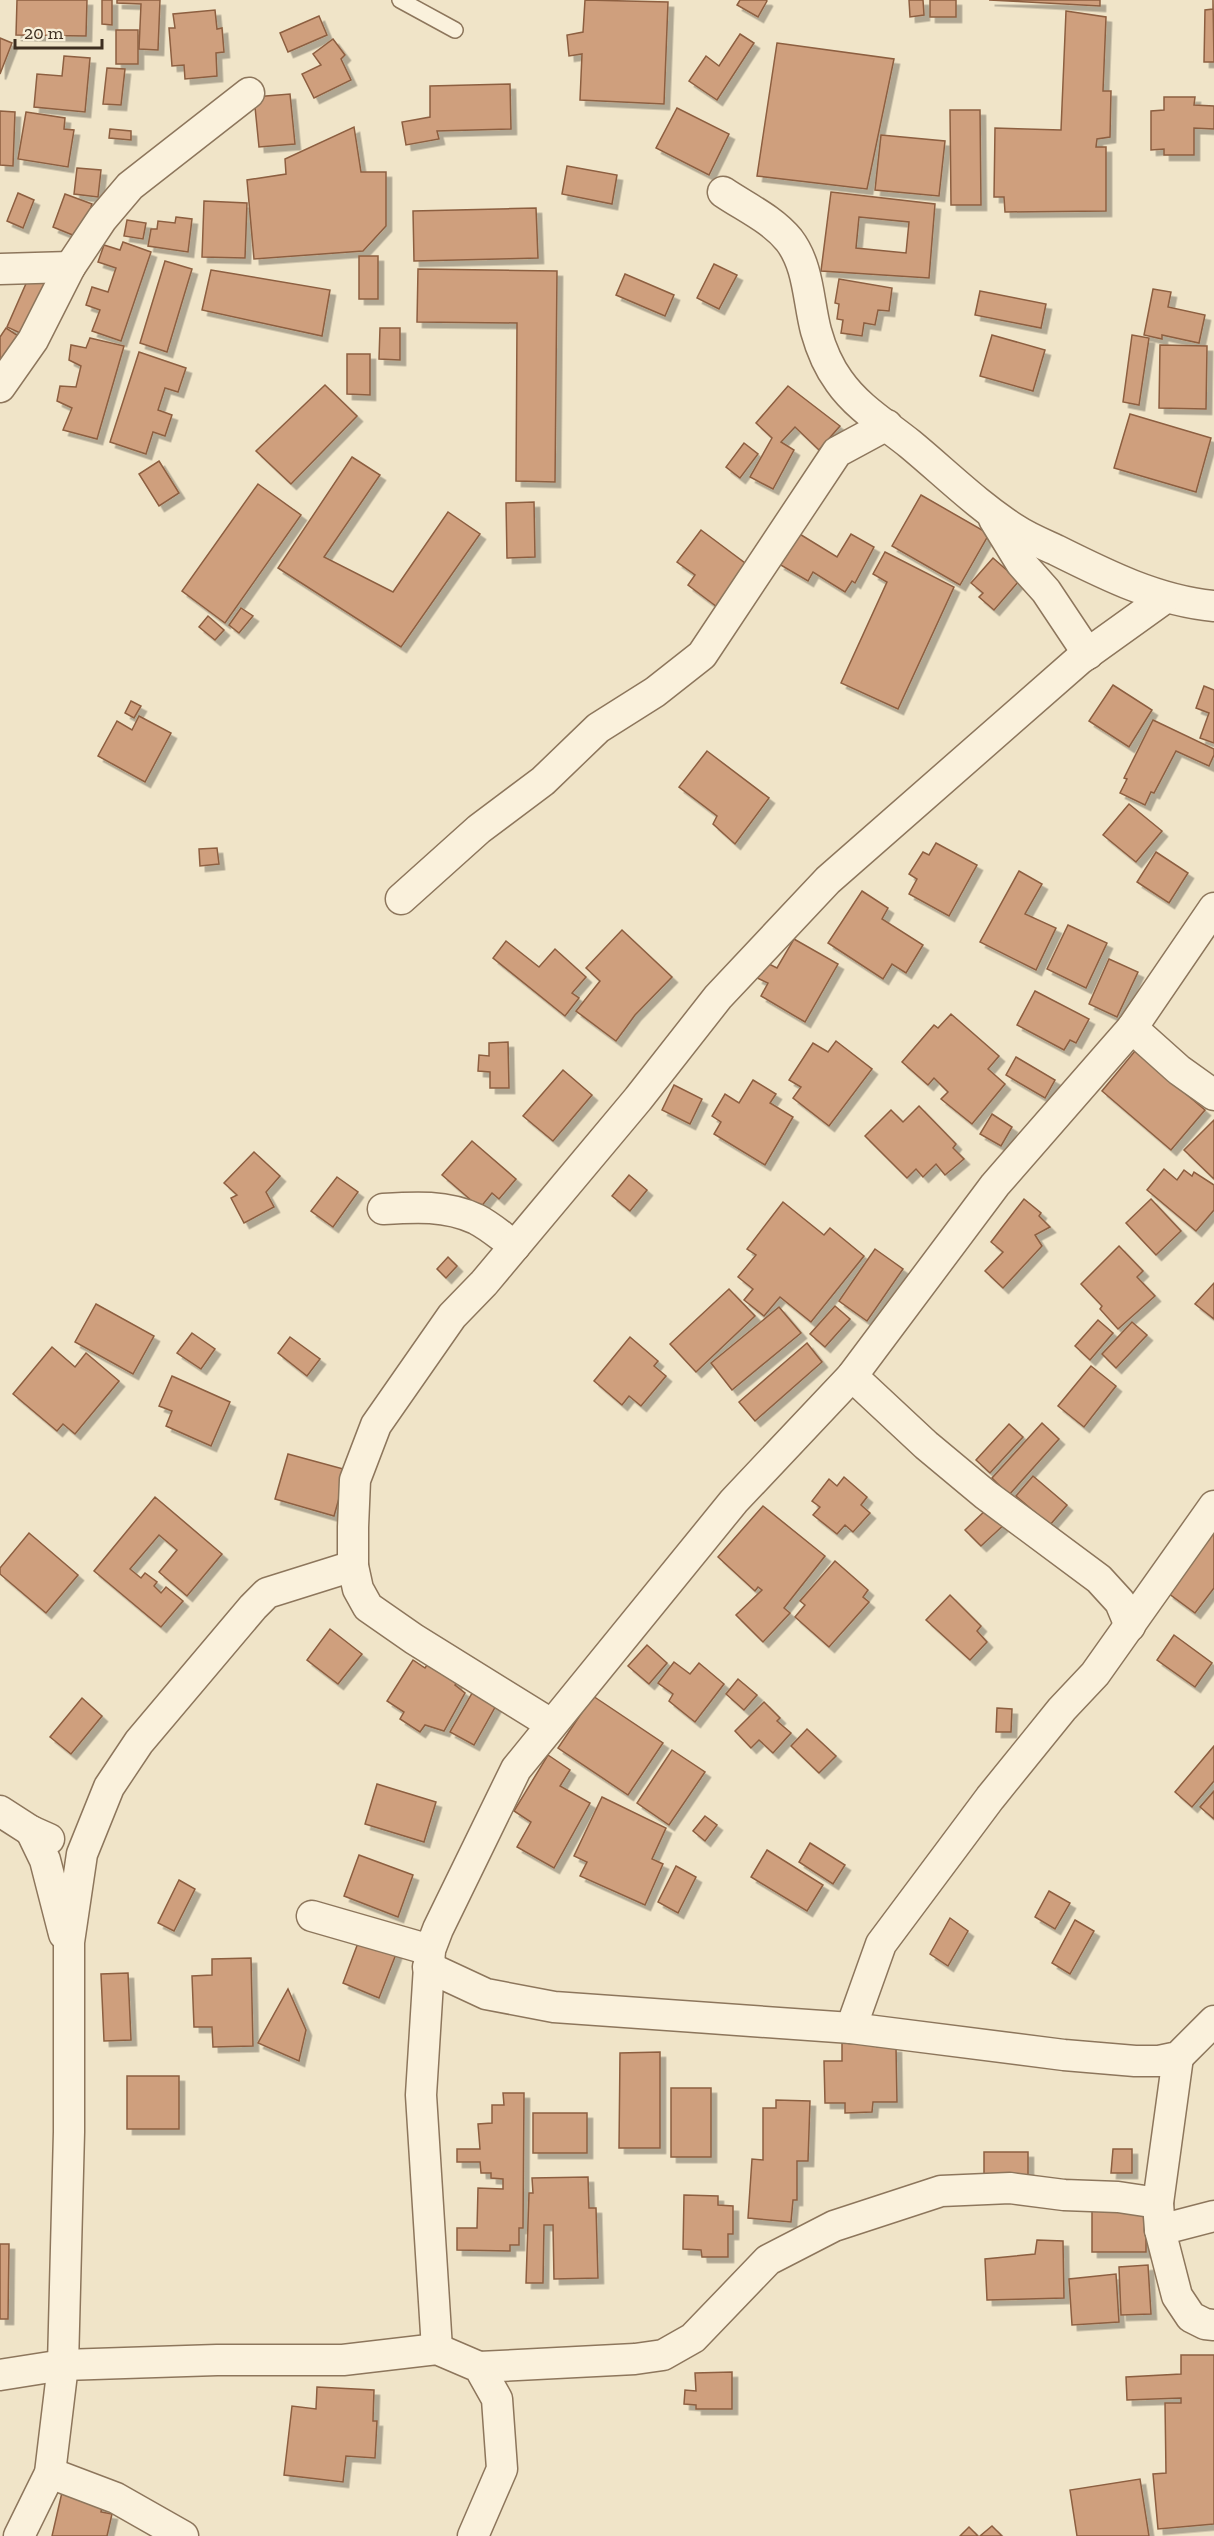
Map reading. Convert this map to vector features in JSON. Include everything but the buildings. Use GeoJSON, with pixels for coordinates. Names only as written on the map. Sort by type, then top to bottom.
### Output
{"type":"FeatureCollection","features":[{"type":"Feature","properties":{"kind":"street"},"geometry":{"type":"LineString","coordinates":[[0,387],[33,340],[70,267],[102,219],[130,186],[249,93]]}},
{"type":"Feature","properties":{"kind":"street"},"geometry":{"type":"LineString","coordinates":[[723,192],[772,224],[789,240],[797,254],[810,290],[816,331],[826,360],[856,402],[931,462],[955,485],[1016,531],[1073,559],[1165,598],[1214,606]]}},
{"type":"Feature","properties":{"kind":"street"},"geometry":{"type":"LineString","coordinates":[[0,269],[70,267]]}},
{"type":"Feature","properties":{"kind":"street"},"geometry":{"type":"LineString","coordinates":[[401,898],[479,829],[543,781],[598,728],[655,692],[702,656],[837,452],[887,426]]}},
{"type":"Feature","properties":{"kind":"street"},"geometry":{"type":"LineString","coordinates":[[990,511],[1021,563],[1046,591],[1088,654]]}},
{"type":"Feature","properties":{"kind":"street"},"geometry":{"type":"LineString","coordinates":[[550,1724],[414,1639],[368,1607],[358,1589],[353,1566],[355,1480],[376,1425],[453,1316],[638,1099],[718,997],[828,880],[1088,654],[1165,598]]}},
{"type":"Feature","properties":{"kind":"street"},"geometry":{"type":"LineString","coordinates":[[437,2349],[421,2095],[429,1959],[438,1929],[516,1769],[550,1724],[734,1501],[852,1376],[995,1185],[1131,1028],[1214,908]]}},
{"type":"Feature","properties":{"kind":"street"},"geometry":{"type":"LineString","coordinates":[[1131,1028],[1179,1070],[1214,1095]]}},
{"type":"Feature","properties":{"kind":"street"},"geometry":{"type":"LineString","coordinates":[[383,1209],[421,1207],[452,1210],[477,1220],[515,1246]]}},
{"type":"Feature","properties":{"kind":"street"},"geometry":{"type":"LineString","coordinates":[[852,1376],[926,1445],[986,1494],[1099,1579],[1120,1602],[1130,1626]]}},
{"type":"Feature","properties":{"kind":"street"},"geometry":{"type":"LineString","coordinates":[[851,2028],[881,1944],[990,1798],[1062,1709],[1095,1674],[1214,1506]]}},
{"type":"Feature","properties":{"kind":"street"},"geometry":{"type":"LineString","coordinates":[[19,2536],[50,2473],[63,2365],[69,1951],[82,1854],[110,1787],[139,1742],[253,1607],[267,1593],[353,1566]]}},
{"type":"Feature","properties":{"kind":"street"},"geometry":{"type":"LineString","coordinates":[[0,1811],[31,1831],[82,1854]]}},
{"type":"Feature","properties":{"kind":"street"},"geometry":{"type":"LineString","coordinates":[[31,1831],[51,1878],[69,1951]]}},
{"type":"Feature","properties":{"kind":"street"},"geometry":{"type":"LineString","coordinates":[[312,1916],[429,1959],[486,1994],[554,2007],[851,2028],[1064,2055],[1135,2061],[1159,2061],[1195,2048]]}},
{"type":"Feature","properties":{"kind":"street"},"geometry":{"type":"LineString","coordinates":[[1214,2021],[1195,2048],[1159,2216],[1177,2296],[1191,2317],[1205,2324],[1214,2325]]}},
{"type":"Feature","properties":{"kind":"street"},"geometry":{"type":"LineString","coordinates":[[0,2375],[63,2365],[217,2360],[343,2360],[437,2349],[478,2367],[635,2359],[663,2355],[693,2338],[768,2260],[834,2226],[941,2192],[1010,2188],[1064,2195],[1118,2197],[1159,2216],[1214,2216]]}},
{"type":"Feature","properties":{"kind":"street"},"geometry":{"type":"LineString","coordinates":[[473,2536],[502,2469],[497,2399],[478,2367]]}},
{"type":"Feature","properties":{"kind":"street"},"geometry":{"type":"LineString","coordinates":[[50,2473],[116,2498],[183,2536]]}},
{"type":"Feature","properties":{"kind":"lane"},"geometry":{"type":"LineString","coordinates":[[400,0],[455,30]]}}]}
